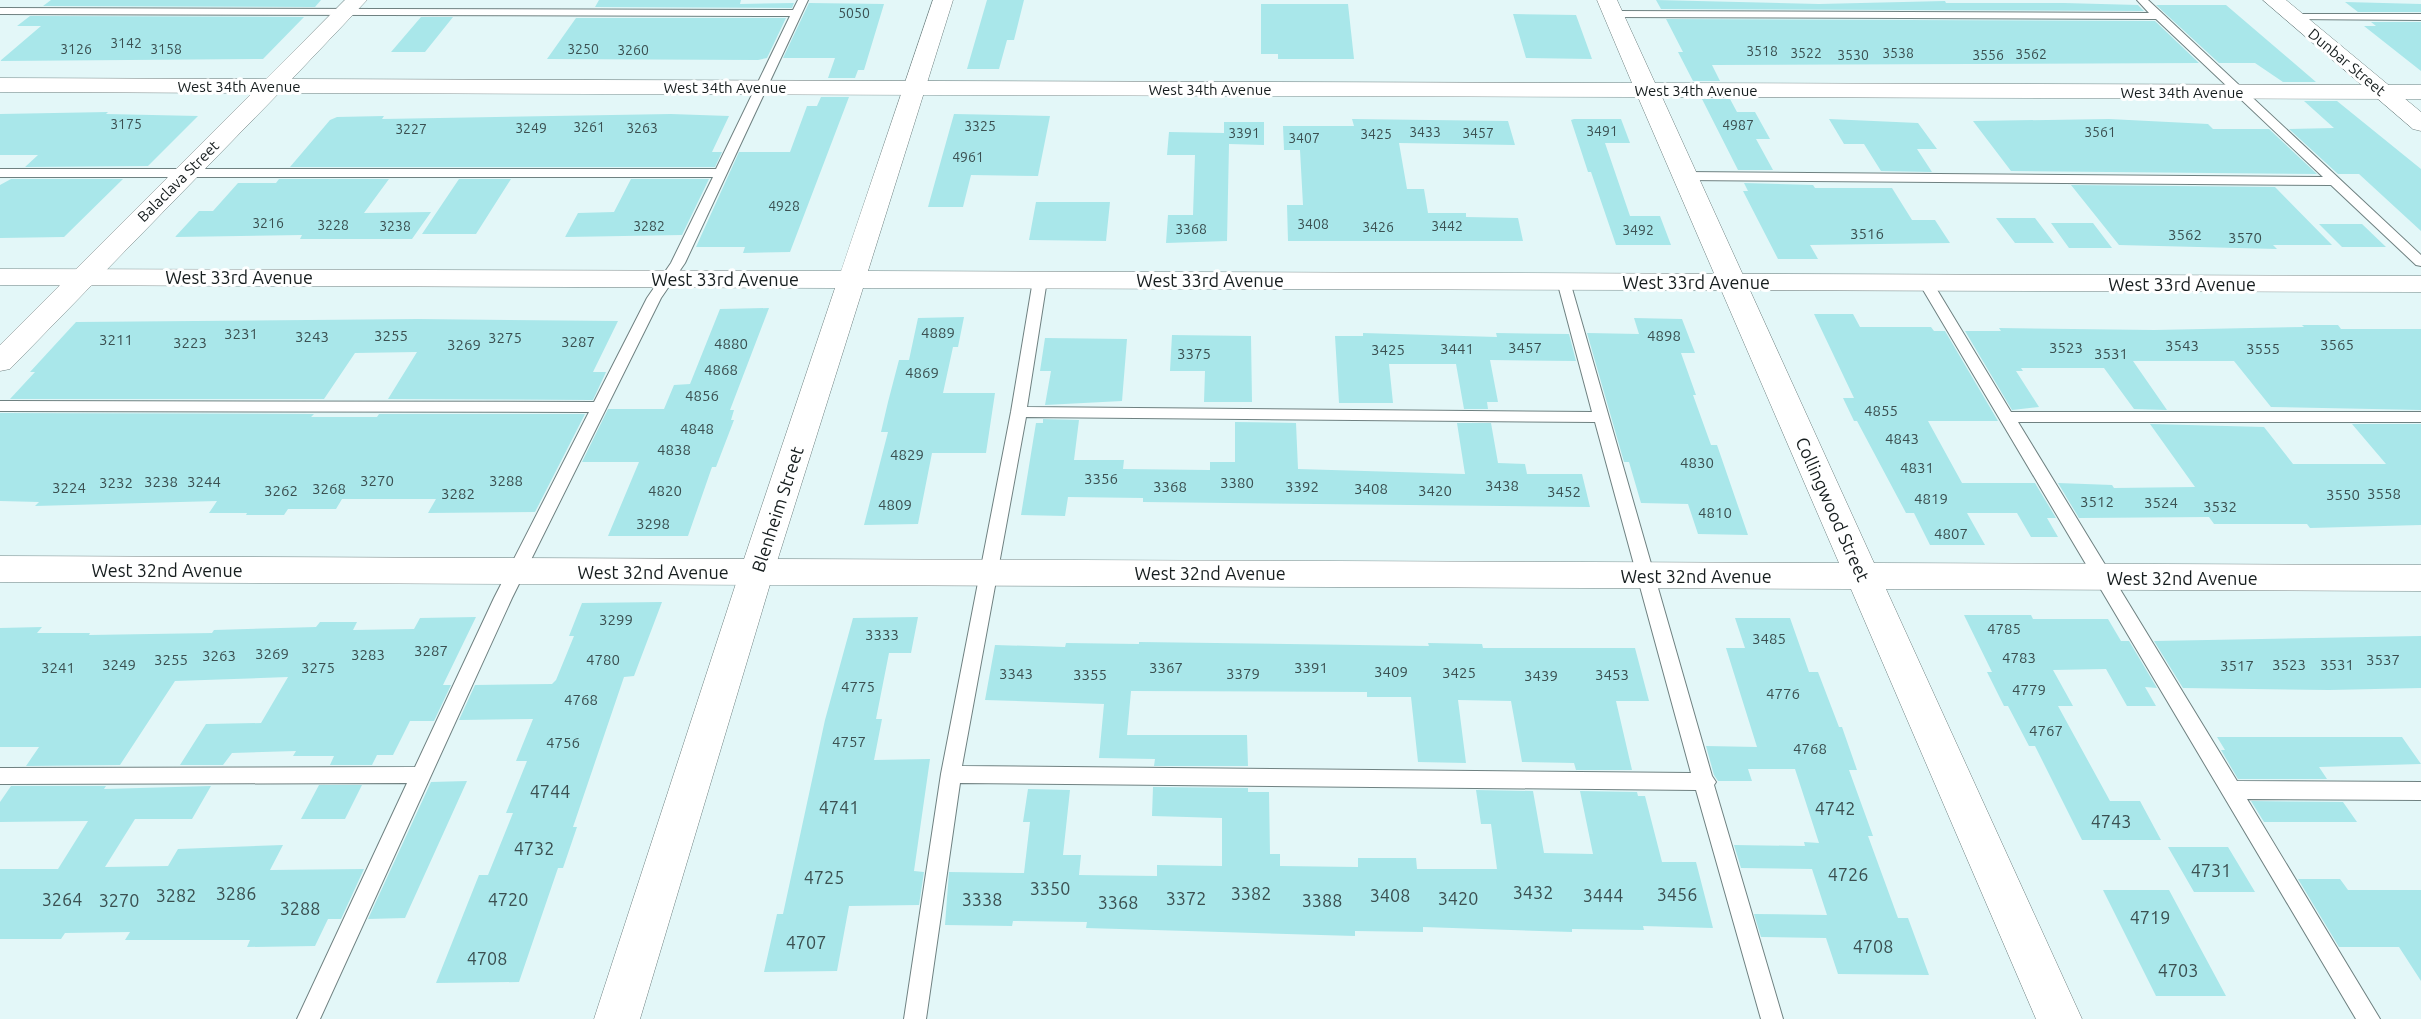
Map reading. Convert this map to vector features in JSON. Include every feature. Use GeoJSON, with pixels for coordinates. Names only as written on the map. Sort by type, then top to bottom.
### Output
{"type":"FeatureCollection","features":[{"type":"Feature","properties":{"kind":"street","name":"Blenheim Street"},"geometry":{"type":"LineString","coordinates":[[617,1019],[757,572],[943,0]]}},
{"type":"Feature","properties":{"kind":"street","name":"Dunbar Street"},"geometry":{"type":"LineString","coordinates":[[2273,0],[2421,124]]}},
{"type":"Feature","properties":{"kind":"street","name":"Balaclava Street"},"geometry":{"type":"LineString","coordinates":[[0,362],[351,5]]}},
{"type":"Feature","properties":{"kind":"street","name":"Collingwood Street"},"geometry":{"type":"LineString","coordinates":[[1610,7],[1649,90],[1684,176],[2059,1019]]}},
{"type":"Feature","properties":{"kind":"street","name":"West 34th Avenue"},"geometry":{"type":"LineString","coordinates":[[0,85],[2421,92]]}},
{"type":"Feature","properties":{"kind":"street","name":"West 33rd Avenue"},"geometry":{"type":"LineString","coordinates":[[0,277],[1926,283],[2420,279]]}},
{"type":"Feature","properties":{"kind":"street","name":"West 32nd Avenue"},"geometry":{"type":"LineString","coordinates":[[0,568],[516,573],[989,572],[2421,578]]}},
{"type":"Feature","properties":{"kind":"lane"},"geometry":{"type":"LineString","coordinates":[[2142,0],[2335,181],[2420,279]]}},
{"type":"Feature","properties":{"kind":"lane"},"geometry":{"type":"LineString","coordinates":[[0,11],[351,5],[800,7],[678,263],[654,298],[516,573],[308,1019]]}},
{"type":"Feature","properties":{"kind":"lane"},"geometry":{"type":"LineString","coordinates":[[1610,7],[2159,16]]}},
{"type":"Feature","properties":{"kind":"lane"},"geometry":{"type":"LineString","coordinates":[[2294,17],[2421,17]]}},
{"type":"Feature","properties":{"kind":"lane"},"geometry":{"type":"LineString","coordinates":[[0,173],[721,173]]}},
{"type":"Feature","properties":{"kind":"lane"},"geometry":{"type":"LineString","coordinates":[[1684,176],[2335,181]]}},
{"type":"Feature","properties":{"kind":"lane"},"geometry":{"type":"LineString","coordinates":[[915,1019],[951,774],[1019,412],[1041,280]]}},
{"type":"Feature","properties":{"kind":"lane"},"geometry":{"type":"LineString","coordinates":[[1564,281],[1644,575],[1706,782],[1772,1019]]}},
{"type":"Feature","properties":{"kind":"lane"},"geometry":{"type":"LineString","coordinates":[[1926,283],[2369,1019]]}},
{"type":"Feature","properties":{"kind":"lane"},"geometry":{"type":"LineString","coordinates":[[0,406],[599,407]]}},
{"type":"Feature","properties":{"kind":"lane"},"geometry":{"type":"LineString","coordinates":[[1019,412],[1601,417]]}},
{"type":"Feature","properties":{"kind":"lane"},"geometry":{"type":"LineString","coordinates":[[2006,417],[2421,417]]}},
{"type":"Feature","properties":{"kind":"lane"},"geometry":{"type":"LineString","coordinates":[[951,774],[1706,782]]}},
{"type":"Feature","properties":{"kind":"lane"},"geometry":{"type":"LineString","coordinates":[[0,776],[420,775]]}},
{"type":"Feature","properties":{"kind":"lane"},"geometry":{"type":"LineString","coordinates":[[2230,790],[2421,790]]}},
{"type":"Feature","properties":{"kind":"building"},"geometry":{"type":"Polygon","coordinates":[[[51,0],[321,0],[315,7],[43,6],[51,0]]]}},
{"type":"Feature","properties":{"kind":"building"},"geometry":{"type":"Polygon","coordinates":[[[599,0],[741,0],[740,4],[794,3],[792,8],[595,7],[599,0]]]}},
{"type":"Feature","properties":{"kind":"building"},"geometry":{"type":"Polygon","coordinates":[[[987,0],[1024,0],[1014,40],[1007,40],[999,69],[967,69],[987,0]]]}},
{"type":"Feature","properties":{"kind":"building"},"geometry":{"type":"Polygon","coordinates":[[[1656,0],[1819,4],[1945,1],[1946,3],[2064,3],[2138,5],[2144,11],[1661,9],[1656,0]]]}},
{"type":"Feature","properties":{"kind":"building"},"geometry":{"type":"Polygon","coordinates":[[[2345,2],[2421,4],[2421,12],[2358,12],[2345,2]]]}},
{"type":"Feature","properties":{"kind":"building"},"geometry":{"type":"Polygon","coordinates":[[[809,3],[884,4],[864,70],[858,70],[855,78],[828,78],[835,58],[783,58],[809,3]]]}},
{"type":"Feature","properties":{"kind":"building"},"geometry":{"type":"Polygon","coordinates":[[[1261,4],[1348,4],[1354,59],[1278,59],[1278,54],[1261,54],[1261,4]]]}},
{"type":"Feature","properties":{"kind":"building"},"geometry":{"type":"Polygon","coordinates":[[[2156,5],[2226,5],[2316,82],[2283,82],[2255,63],[2219,63],[2156,5]]]}},
{"type":"Feature","properties":{"kind":"building"},"geometry":{"type":"Polygon","coordinates":[[[1513,14],[1576,15],[1592,59],[1526,58],[1513,14]]]}},
{"type":"Feature","properties":{"kind":"building"},"geometry":{"type":"Polygon","coordinates":[[[30,16],[304,17],[263,59],[0,61],[41,26],[17,26],[30,16]]]}},
{"type":"Feature","properties":{"kind":"building"},"geometry":{"type":"Polygon","coordinates":[[[421,17],[453,17],[425,52],[391,52],[421,17]]]}},
{"type":"Feature","properties":{"kind":"building"},"geometry":{"type":"Polygon","coordinates":[[[576,18],[786,18],[767,58],[758,60],[547,59],[576,18]]]}},
{"type":"Feature","properties":{"kind":"building"},"geometry":{"type":"Polygon","coordinates":[[[1666,19],[2155,21],[2199,63],[1712,65],[1720,81],[1693,81],[1678,52],[1683,52],[1666,19]]]}},
{"type":"Feature","properties":{"kind":"building"},"geometry":{"type":"Polygon","coordinates":[[[2371,22],[2421,22],[2421,71],[2364,26],[2376,26],[2371,22]]]}},
{"type":"Feature","properties":{"kind":"building"},"geometry":{"type":"Polygon","coordinates":[[[821,97],[849,97],[790,252],[743,253],[745,247],[696,247],[739,152],[790,152],[807,106],[817,106],[821,97]]]}},
{"type":"Feature","properties":{"kind":"building"},"geometry":{"type":"Polygon","coordinates":[[[1702,99],[1730,99],[1737,112],[1755,112],[1770,139],[1756,139],[1773,170],[1738,170],[1702,99]]]}},
{"type":"Feature","properties":{"kind":"building"},"geometry":{"type":"Polygon","coordinates":[[[2304,101],[2337,101],[2421,169],[2421,231],[2359,174],[2338,174],[2289,129],[2334,128],[2304,101]]]}},
{"type":"Feature","properties":{"kind":"building"},"geometry":{"type":"Polygon","coordinates":[[[108,112],[106,114],[198,116],[148,166],[25,167],[38,155],[0,155],[0,114],[108,112]]]}},
{"type":"Feature","properties":{"kind":"building"},"geometry":{"type":"Polygon","coordinates":[[[671,114],[729,116],[712,152],[722,152],[715,167],[290,167],[330,120],[337,117],[384,116],[382,119],[671,114]]]}},
{"type":"Feature","properties":{"kind":"building"},"geometry":{"type":"Polygon","coordinates":[[[954,114],[1050,116],[1038,176],[971,175],[963,207],[928,207],[954,114]]]}},
{"type":"Feature","properties":{"kind":"building"},"geometry":{"type":"Polygon","coordinates":[[[1352,119],[1508,121],[1515,145],[1399,143],[1407,189],[1424,189],[1428,213],[1466,213],[1466,217],[1518,218],[1523,241],[1288,241],[1287,205],[1303,205],[1300,150],[1284,150],[1283,126],[1354,126],[1352,119]]]}},
{"type":"Feature","properties":{"kind":"building"},"geometry":{"type":"Polygon","coordinates":[[[1621,119],[1630,143],[1605,143],[1630,216],[1660,216],[1671,245],[1616,245],[1591,172],[1588,172],[1571,120],[1621,119]]]}},
{"type":"Feature","properties":{"kind":"building"},"geometry":{"type":"Polygon","coordinates":[[[1829,119],[1918,123],[1937,149],[1917,149],[1932,172],[1881,171],[1864,144],[1844,144],[1829,119]]]}},
{"type":"Feature","properties":{"kind":"building"},"geometry":{"type":"Polygon","coordinates":[[[2109,119],[2208,124],[2213,129],[2269,129],[2317,174],[2011,171],[1973,121],[2109,119]]]}},
{"type":"Feature","properties":{"kind":"building"},"geometry":{"type":"Polygon","coordinates":[[[1224,122],[1264,122],[1264,145],[1229,144],[1227,241],[1166,243],[1168,215],[1193,215],[1195,155],[1167,155],[1169,132],[1224,133],[1224,122]]]}},
{"type":"Feature","properties":{"kind":"building"},"geometry":{"type":"Polygon","coordinates":[[[11,179],[123,179],[64,237],[0,238],[0,185],[11,179]]]}},
{"type":"Feature","properties":{"kind":"building"},"geometry":{"type":"Polygon","coordinates":[[[279,179],[389,179],[364,213],[431,212],[412,239],[300,239],[302,235],[175,237],[199,211],[213,211],[238,183],[276,183],[279,179]]]}},
{"type":"Feature","properties":{"kind":"building"},"geometry":{"type":"Polygon","coordinates":[[[459,179],[511,179],[476,234],[422,234],[459,179]]]}},
{"type":"Feature","properties":{"kind":"building"},"geometry":{"type":"Polygon","coordinates":[[[631,179],[709,179],[682,235],[565,237],[578,213],[614,212],[631,179]]]}},
{"type":"Feature","properties":{"kind":"building"},"geometry":{"type":"Polygon","coordinates":[[[1744,183],[1813,185],[1815,188],[1892,188],[1912,220],[1935,220],[1950,243],[1810,245],[1818,259],[1778,259],[1743,191],[1748,191],[1744,183]]]}},
{"type":"Feature","properties":{"kind":"building"},"geometry":{"type":"Polygon","coordinates":[[[2071,185],[2275,187],[2332,245],[2273,245],[2277,249],[2119,245],[2071,185]]]}},
{"type":"Feature","properties":{"kind":"building"},"geometry":{"type":"Polygon","coordinates":[[[1036,202],[1110,202],[1106,241],[1029,240],[1036,202]]]}},
{"type":"Feature","properties":{"kind":"building"},"geometry":{"type":"Polygon","coordinates":[[[1996,218],[2035,218],[2054,243],[2015,243],[1996,218]]]}},
{"type":"Feature","properties":{"kind":"building"},"geometry":{"type":"Polygon","coordinates":[[[2051,223],[2093,223],[2112,248],[2069,248],[2051,223]]]}},
{"type":"Feature","properties":{"kind":"building"},"geometry":{"type":"Polygon","coordinates":[[[2319,224],[2362,224],[2386,247],[2342,247],[2319,224]]]}},
{"type":"Feature","properties":{"kind":"building"},"geometry":{"type":"Polygon","coordinates":[[[769,308],[730,410],[734,410],[731,420],[734,420],[716,467],[712,467],[688,536],[608,536],[639,462],[582,462],[608,409],[664,409],[674,385],[690,384],[720,309],[769,308]]]}},
{"type":"Feature","properties":{"kind":"building"},"geometry":{"type":"Polygon","coordinates":[[[1814,314],[1853,314],[1860,327],[1931,327],[1934,331],[1945,331],[1998,421],[1928,421],[1962,483],[2035,483],[2056,518],[2047,518],[2058,537],[2031,537],[2017,513],[1967,513],[1985,545],[1930,545],[1914,513],[1906,513],[1857,421],[1854,421],[1843,398],[1854,398],[1814,314]]]}},
{"type":"Feature","properties":{"kind":"building"},"geometry":{"type":"Polygon","coordinates":[[[964,317],[958,347],[953,347],[943,393],[995,393],[986,453],[932,453],[918,524],[864,525],[888,432],[881,432],[888,402],[899,360],[909,360],[918,318],[964,317]]]}},
{"type":"Feature","properties":{"kind":"building"},"geometry":{"type":"Polygon","coordinates":[[[1634,318],[1682,319],[1695,353],[1681,353],[1696,395],[1693,395],[1711,445],[1717,445],[1748,535],[1698,534],[1688,504],[1641,503],[1629,462],[1624,462],[1587,333],[1639,334],[1634,318]]]}},
{"type":"Feature","properties":{"kind":"building"},"geometry":{"type":"Polygon","coordinates":[[[418,319],[618,321],[593,372],[606,372],[593,400],[388,399],[417,352],[355,353],[324,399],[10,399],[35,372],[30,372],[76,322],[418,319]]]}},
{"type":"Feature","properties":{"kind":"building"},"geometry":{"type":"Polygon","coordinates":[[[2302,325],[2338,325],[2341,329],[2421,329],[2421,410],[2271,407],[2234,361],[2133,361],[2167,410],[2134,409],[2104,368],[2021,368],[2023,371],[2016,371],[2039,407],[2012,410],[1965,331],[2001,331],[1999,328],[2154,330],[2304,327],[2302,325]]]}},
{"type":"Feature","properties":{"kind":"building"},"geometry":{"type":"Polygon","coordinates":[[[1363,333],[1497,337],[1496,333],[1569,334],[1576,361],[1490,360],[1498,402],[1487,402],[1488,409],[1464,409],[1456,364],[1389,364],[1393,403],[1339,403],[1335,336],[1363,336],[1363,333]]]}},
{"type":"Feature","properties":{"kind":"building"},"geometry":{"type":"Polygon","coordinates":[[[1172,335],[1251,336],[1252,402],[1204,402],[1205,371],[1170,371],[1172,335]]]}},
{"type":"Feature","properties":{"kind":"building"},"geometry":{"type":"Polygon","coordinates":[[[1045,338],[1127,339],[1122,401],[1045,405],[1051,371],[1040,371],[1045,338]]]}},
{"type":"Feature","properties":{"kind":"building"},"geometry":{"type":"Polygon","coordinates":[[[0,413],[314,414],[311,417],[377,417],[379,414],[585,414],[535,512],[428,513],[436,499],[342,499],[336,509],[288,509],[284,515],[246,515],[247,513],[209,513],[217,501],[35,506],[39,502],[0,501],[0,413]]]}},
{"type":"Feature","properties":{"kind":"building"},"geometry":{"type":"Polygon","coordinates":[[[1043,419],[1079,420],[1074,460],[1124,460],[1123,469],[1210,470],[1210,462],[1235,462],[1235,422],[1296,423],[1298,469],[1465,474],[1457,423],[1491,423],[1498,463],[1525,464],[1527,474],[1582,474],[1590,507],[1143,502],[1143,498],[1068,497],[1065,516],[1021,515],[1036,423],[1043,423],[1043,419]]]}},
{"type":"Feature","properties":{"kind":"building"},"geometry":{"type":"Polygon","coordinates":[[[2150,424],[2264,427],[2293,464],[2386,464],[2352,424],[2421,424],[2421,525],[2310,528],[2307,524],[2214,524],[2209,517],[2079,518],[2058,483],[2112,485],[2114,488],[2195,487],[2150,424]]]}},
{"type":"Feature","properties":{"kind":"building"},"geometry":{"type":"Polygon","coordinates":[[[662,602],[634,676],[624,677],[573,827],[577,827],[563,868],[558,868],[519,982],[436,983],[479,875],[488,875],[513,813],[506,813],[527,761],[516,761],[533,719],[459,720],[475,685],[552,684],[556,680],[574,636],[569,636],[582,603],[662,602]]]}},
{"type":"Feature","properties":{"kind":"building"},"geometry":{"type":"Polygon","coordinates":[[[1964,615],[2031,615],[2033,619],[2108,619],[2121,641],[2129,641],[2157,688],[2145,687],[2156,706],[2127,706],[2106,669],[2053,670],[2073,706],[2058,706],[2110,801],[2140,801],[2161,840],[2082,840],[2035,746],[2029,746],[2008,706],[2004,706],[1987,672],[1992,672],[1964,615]]]}},
{"type":"Feature","properties":{"kind":"building"},"geometry":{"type":"Polygon","coordinates":[[[476,617],[443,685],[451,685],[434,721],[410,721],[393,755],[377,755],[372,765],[330,765],[334,756],[293,756],[296,751],[232,753],[223,765],[180,765],[206,724],[261,723],[288,677],[175,681],[120,765],[26,766],[39,747],[0,747],[0,628],[42,627],[37,633],[90,633],[89,635],[212,633],[214,630],[316,627],[320,622],[357,622],[353,630],[414,629],[420,618],[476,617]]]}},
{"type":"Feature","properties":{"kind":"building"},"geometry":{"type":"Polygon","coordinates":[[[918,617],[911,653],[889,653],[876,719],[882,719],[874,760],[930,759],[914,871],[924,872],[919,905],[849,906],[837,971],[764,972],[777,914],[783,914],[825,720],[853,618],[918,617]]]}},
{"type":"Feature","properties":{"kind":"building"},"geometry":{"type":"Polygon","coordinates":[[[1735,618],[1790,618],[1809,672],[1818,672],[1839,727],[1842,727],[1857,770],[1849,770],[1873,836],[1868,836],[1898,918],[1908,918],[1929,975],[1838,974],[1826,938],[1761,937],[1754,914],[1827,915],[1812,869],[1741,868],[1734,845],[1805,846],[1804,842],[1819,843],[1795,769],[1748,769],[1752,781],[1718,781],[1714,775],[1706,746],[1757,747],[1726,648],[1745,648],[1735,618]]]}},
{"type":"Feature","properties":{"kind":"building"},"geometry":{"type":"Polygon","coordinates":[[[2421,636],[2421,688],[2329,690],[2183,688],[2154,641],[2421,636]]]}},
{"type":"Feature","properties":{"kind":"building"},"geometry":{"type":"Polygon","coordinates":[[[1139,642],[1429,646],[1428,643],[1482,644],[1483,648],[1635,648],[1649,701],[1616,701],[1632,770],[1576,770],[1574,763],[1522,762],[1511,701],[1458,700],[1466,763],[1418,762],[1411,697],[1367,697],[1367,692],[1131,691],[1127,735],[1247,735],[1248,766],[1154,766],[1155,759],[1099,758],[1104,704],[985,700],[995,645],[1065,647],[1066,643],[1139,644],[1139,642]]]}},
{"type":"Feature","properties":{"kind":"building"},"geometry":{"type":"Polygon","coordinates":[[[2217,737],[2402,737],[2421,764],[2319,767],[2327,779],[2238,779],[2221,750],[2225,750],[2217,737]]]}},
{"type":"Feature","properties":{"kind":"building"},"geometry":{"type":"Polygon","coordinates":[[[467,781],[405,918],[368,919],[431,782],[467,781]]]}},
{"type":"Feature","properties":{"kind":"building"},"geometry":{"type":"Polygon","coordinates":[[[319,785],[362,785],[345,819],[301,819],[319,785]]]}},
{"type":"Feature","properties":{"kind":"building"},"geometry":{"type":"Polygon","coordinates":[[[11,786],[106,786],[104,789],[211,786],[192,819],[135,819],[105,867],[168,866],[178,849],[283,845],[270,870],[364,869],[341,919],[328,919],[315,946],[247,947],[250,940],[125,940],[130,932],[65,933],[61,939],[0,939],[0,869],[58,869],[88,821],[0,822],[0,802],[11,786]]]}},
{"type":"Feature","properties":{"kind":"building"},"geometry":{"type":"Polygon","coordinates":[[[1153,787],[1248,788],[1248,792],[1269,792],[1270,854],[1280,854],[1280,866],[1358,867],[1358,858],[1416,858],[1417,869],[1497,869],[1491,824],[1481,824],[1476,790],[1533,791],[1544,853],[1593,854],[1580,791],[1637,792],[1638,796],[1645,796],[1662,862],[1696,862],[1713,928],[1643,926],[1644,930],[1572,929],[1572,932],[1423,927],[1423,932],[1355,931],[1355,936],[1086,928],[1087,922],[1013,921],[1012,926],[945,925],[949,872],[1024,873],[1030,822],[1023,822],[1028,789],[1070,790],[1063,855],[1081,855],[1079,875],[1157,876],[1157,865],[1222,866],[1222,818],[1152,816],[1153,787]]]}},
{"type":"Feature","properties":{"kind":"building"},"geometry":{"type":"Polygon","coordinates":[[[2251,801],[2343,802],[2357,822],[2264,822],[2251,801]]]}},
{"type":"Feature","properties":{"kind":"building"},"geometry":{"type":"Polygon","coordinates":[[[2168,847],[2228,847],[2255,892],[2194,892],[2168,847]]]}},
{"type":"Feature","properties":{"kind":"building"},"geometry":{"type":"Polygon","coordinates":[[[2298,879],[2340,879],[2348,890],[2421,890],[2421,981],[2399,947],[2339,947],[2298,879]]]}},
{"type":"Feature","properties":{"kind":"building"},"geometry":{"type":"Polygon","coordinates":[[[2103,890],[2169,890],[2226,996],[2156,996],[2103,890]]]}}]}
